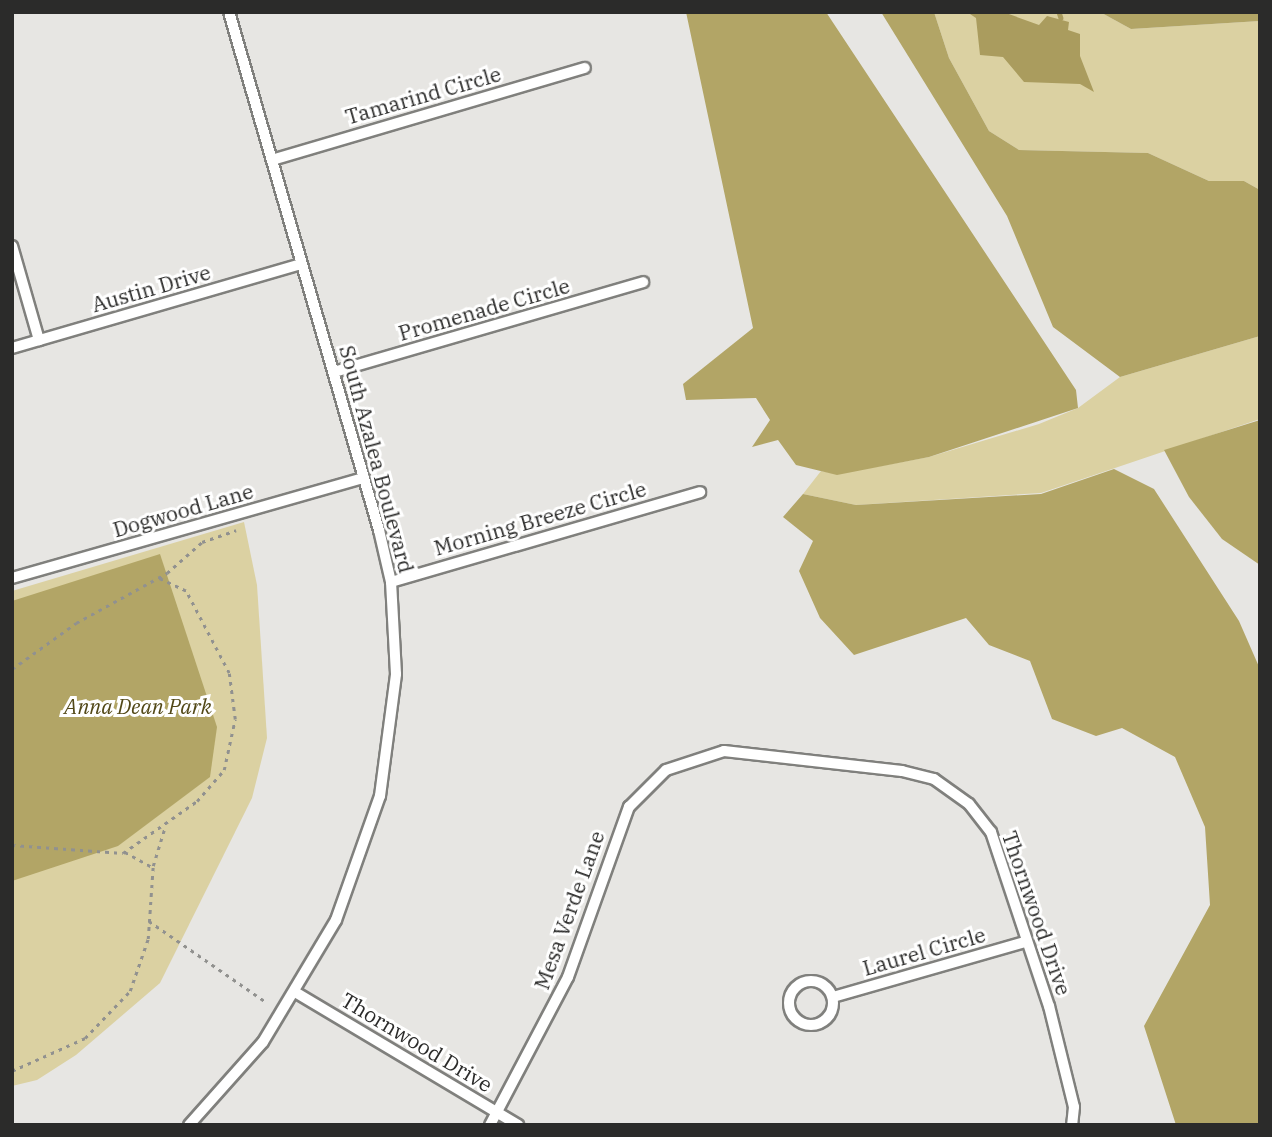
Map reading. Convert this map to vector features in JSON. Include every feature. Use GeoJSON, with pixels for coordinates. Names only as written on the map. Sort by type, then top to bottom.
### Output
{"type":"FeatureCollection","features":[{"type":"Feature","properties":{"kind":"street","name":"South Azalea Boulevard"},"geometry":{"type":"LineString","coordinates":[[189,1125],[255,1052],[295,992],[350,889],[380,796],[395,685],[391,582],[334,372],[229,12]]}},
{"type":"Feature","properties":{"kind":"street","name":"Tamarind Circle"},"geometry":{"type":"LineString","coordinates":[[272,160],[585,68]]}},
{"type":"Feature","properties":{"kind":"street"},"geometry":{"type":"LineString","coordinates":[[12,246],[39,340]]}},
{"type":"Feature","properties":{"kind":"street","name":"Austin Drive"},"geometry":{"type":"LineString","coordinates":[[12,348],[301,264]]}},
{"type":"Feature","properties":{"kind":"street","name":"Promenade Circle"},"geometry":{"type":"LineString","coordinates":[[334,372],[643,282]]}},
{"type":"Feature","properties":{"kind":"street","name":"Dogwood Lane"},"geometry":{"type":"LineString","coordinates":[[12,578],[364,478]]}},
{"type":"Feature","properties":{"kind":"street","name":"Morning Breeze Circle"},"geometry":{"type":"LineString","coordinates":[[391,582],[700,492]]}},
{"type":"Feature","properties":{"kind":"street","name":"Thornwood Drive"},"geometry":{"type":"LineString","coordinates":[[724,751],[934,779],[969,804],[991,832],[1068,1082],[1072,1125]]}},
{"type":"Feature","properties":{"kind":"street","name":"Mesa Verde Lane"},"geometry":{"type":"LineString","coordinates":[[490,1125],[568,977],[629,807],[666,770],[724,751]]}},
{"type":"Feature","properties":{"kind":"street","name":"Laurel Circle"},"geometry":{"type":"LineString","coordinates":[[832,997],[1025,942]]}},
{"type":"Feature","properties":{"kind":"street"},"geometry":{"type":"LineString","coordinates":[[803,983],[824,985],[832,997],[828,1017],[816,1024],[796,1019],[790,1006],[803,983]]}},
{"type":"Feature","properties":{"kind":"street","name":"Thornwood Drive"},"geometry":{"type":"LineString","coordinates":[[295,992],[518,1125]]}},
{"type":"Feature","properties":{"kind":"path"},"geometry":{"type":"LineString","coordinates":[[12,668],[76,623],[158,578],[202,542],[236,530]]}},
{"type":"Feature","properties":{"kind":"path"},"geometry":{"type":"LineString","coordinates":[[125,852],[165,827],[224,770],[235,719],[220,651],[187,591],[158,578]]}},
{"type":"Feature","properties":{"kind":"path"},"geometry":{"type":"LineString","coordinates":[[12,1071],[85,1038],[118,1010],[138,974],[149,921],[153,868],[165,827]]}},
{"type":"Feature","properties":{"kind":"path"},"geometry":{"type":"LineString","coordinates":[[12,845],[125,852],[153,868]]}},
{"type":"Feature","properties":{"kind":"path"},"geometry":{"type":"LineString","coordinates":[[149,921],[266,1002]]}},
{"type":"Feature","properties":{"kind":"green space"},"geometry":{"type":"Polygon","coordinates":[[[686,12],[826,12],[1076,390],[1078,408],[929,457],[837,475],[796,465],[778,440],[752,447],[770,420],[756,398],[686,400],[683,384],[753,328],[686,12]]]}},
{"type":"Feature","properties":{"kind":"green space"},"geometry":{"type":"Polygon","coordinates":[[[881,12],[934,12],[949,58],[989,131],[1019,150],[1148,153],[1209,181],[1244,181],[1260,190],[1260,336],[1120,377],[1053,327],[1007,216],[881,12]]]}},
{"type":"Feature","properties":{"kind":"green space"},"geometry":{"type":"Polygon","coordinates":[[[934,12],[1100,12],[1131,29],[1260,21],[1260,190],[1244,181],[1209,181],[1148,153],[1019,150],[989,131],[949,58],[934,12]]]}},
{"type":"Feature","properties":{"kind":"green space"},"geometry":{"type":"Polygon","coordinates":[[[1100,12],[1260,12],[1260,21],[1131,29],[1100,12]]]}},
{"type":"Feature","properties":{"kind":"green space"},"geometry":{"type":"Polygon","coordinates":[[[1260,336],[1260,419],[1041,493],[856,505],[803,494],[821,471],[837,474],[929,457],[1039,424],[1078,408],[1120,377],[1260,336]]]}},
{"type":"Feature","properties":{"kind":"green space"},"geometry":{"type":"Polygon","coordinates":[[[1260,420],[1260,565],[1222,539],[1189,497],[1164,450],[1260,420]]]}},
{"type":"Feature","properties":{"kind":"green space"},"geometry":{"type":"Polygon","coordinates":[[[1114,469],[1154,489],[1239,621],[1260,669],[1260,1125],[1176,1125],[1144,1026],[1210,905],[1205,827],[1175,757],[1122,728],[1096,736],[1052,719],[1030,661],[989,645],[966,618],[854,655],[820,618],[799,571],[813,541],[783,517],[803,494],[856,505],[1041,494],[1114,469]]]}},
{"type":"Feature","properties":{"kind":"green space","name":"Anna Dean Park"},"geometry":{"type":"Polygon","coordinates":[[[244,522],[257,585],[267,738],[252,798],[160,983],[76,1055],[37,1080],[12,1086],[12,591],[244,522]]]}},
{"type":"Feature","properties":{"kind":"green space"},"geometry":{"type":"Polygon","coordinates":[[[160,554],[217,727],[210,777],[118,846],[12,881],[12,601],[160,554]]]}},
{"type":"Feature","properties":{"kind":"shaded area"},"geometry":{"type":"Polygon","coordinates":[[[967,12],[1006,13],[1039,25],[1047,16],[1069,22],[1068,30],[1080,34],[1080,56],[1094,92],[1080,84],[1024,82],[1003,57],[980,55],[976,18],[967,12]]]}},
{"type":"Feature","properties":{"kind":"waterway"},"geometry":{"type":"LineString","coordinates":[[1059,12],[1061,18]]}}]}
